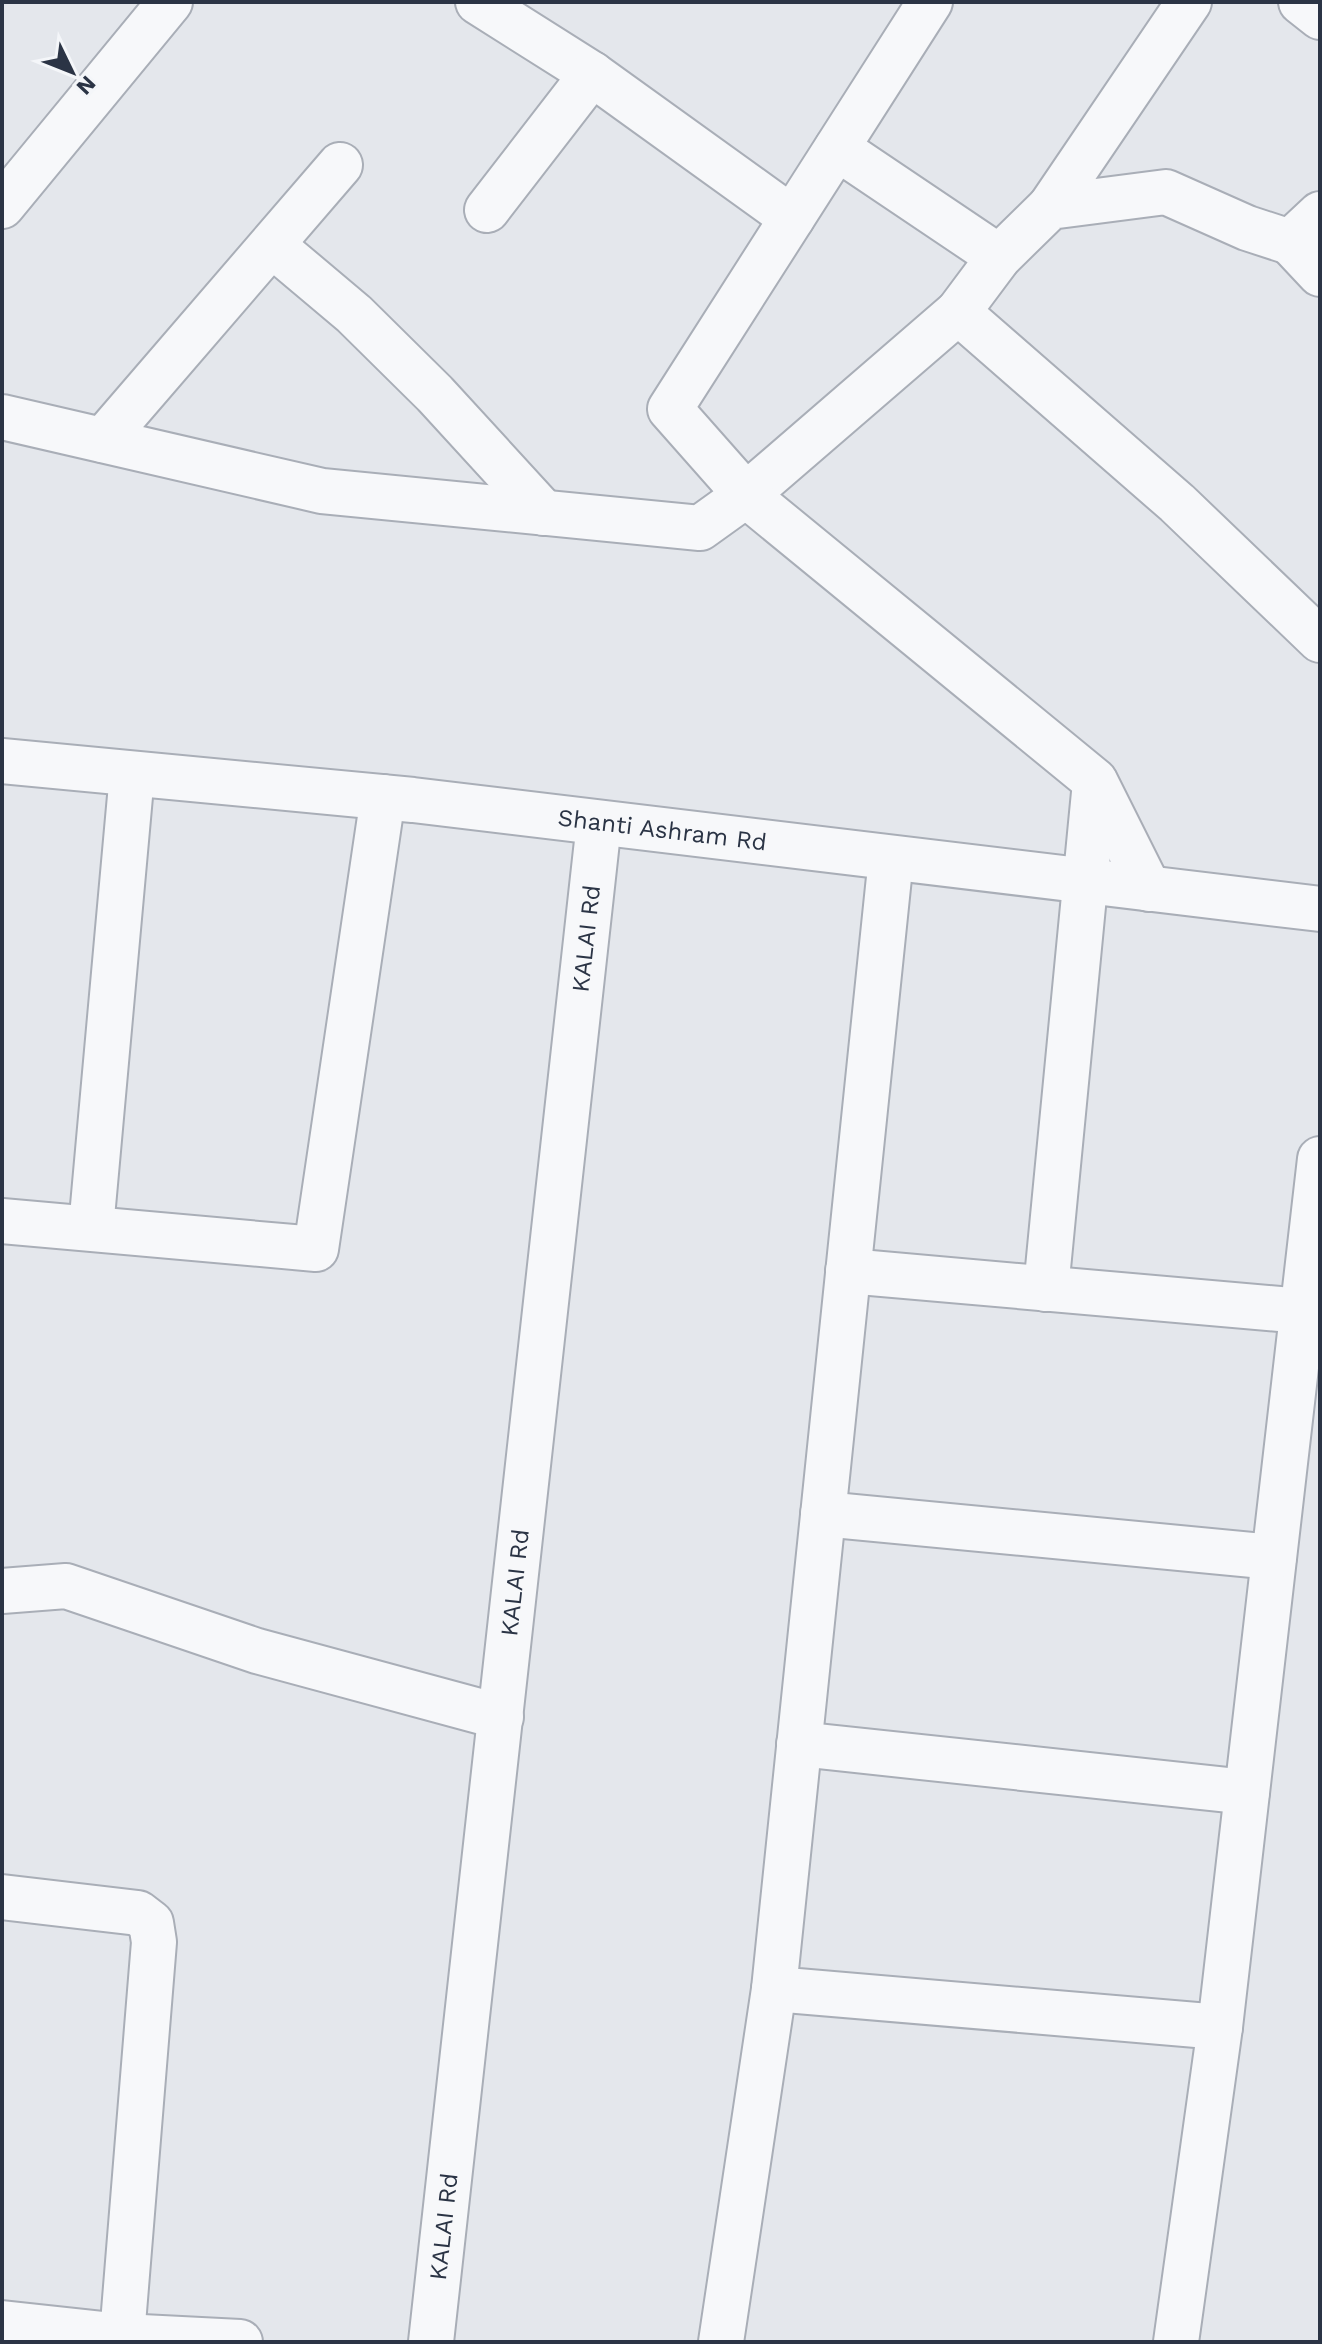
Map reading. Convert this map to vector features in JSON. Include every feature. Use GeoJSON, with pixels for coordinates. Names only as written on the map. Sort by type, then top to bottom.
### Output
{"type":"FeatureCollection","features":[{"type":"Feature","properties":{"kind":"street"},"geometry":{"type":"LineString","coordinates":[[2,206],[170,2]]}},
{"type":"Feature","properties":{"kind":"street"},"geometry":{"type":"LineString","coordinates":[[478,2],[592,74],[792,218]]}},
{"type":"Feature","properties":{"kind":"street"},"geometry":{"type":"LineString","coordinates":[[930,2],[670,409],[746,495],[1095,781],[1149,889]]}},
{"type":"Feature","properties":{"kind":"street"},"geometry":{"type":"LineString","coordinates":[[2,417],[322,491],[700,528],[746,495],[958,312],[999,257],[1050,207],[1189,2]]}},
{"type":"Feature","properties":{"kind":"street"},"geometry":{"type":"LineString","coordinates":[[1301,2],[1320,17]]}},
{"type":"Feature","properties":{"kind":"street"},"geometry":{"type":"LineString","coordinates":[[487,210],[592,74]]}},
{"type":"Feature","properties":{"kind":"street"},"geometry":{"type":"LineString","coordinates":[[837,148],[999,257]]}},
{"type":"Feature","properties":{"kind":"street"},"geometry":{"type":"LineString","coordinates":[[103,440],[340,165]]}},
{"type":"Feature","properties":{"kind":"street"},"geometry":{"type":"LineString","coordinates":[[1050,207],[1166,192],[1247,228],[1305,228],[1320,274]]}},
{"type":"Feature","properties":{"kind":"street"},"geometry":{"type":"LineString","coordinates":[[272,245],[364,324],[435,394],[544,513]]}},
{"type":"Feature","properties":{"kind":"street"},"geometry":{"type":"LineString","coordinates":[[958,312],[1177,503],[1320,640]]}},
{"type":"Feature","properties":{"kind":"street","name":"Shanti Ashram Rd"},"geometry":{"type":"LineString","coordinates":[[2,761],[383,797],[1320,909]]}},
{"type":"Feature","properties":{"kind":"street"},"geometry":{"type":"LineString","coordinates":[[91,1228],[132,774]]}},
{"type":"Feature","properties":{"kind":"street"},"geometry":{"type":"LineString","coordinates":[[1046,1289],[1095,781]]}},
{"type":"Feature","properties":{"kind":"street"},"geometry":{"type":"LineString","coordinates":[[2,1221],[316,1249],[383,797]]}},
{"type":"Feature","properties":{"kind":"street","name":"KALAI Rd"},"geometry":{"type":"LineString","coordinates":[[431,2342],[599,823]]}},
{"type":"Feature","properties":{"kind":"street"},"geometry":{"type":"LineString","coordinates":[[721,2342],[774,1989],[891,858]]}},
{"type":"Feature","properties":{"kind":"street"},"geometry":{"type":"LineString","coordinates":[[1176,2342],[1220,2027],[1320,1159]]}},
{"type":"Feature","properties":{"kind":"street"},"geometry":{"type":"LineString","coordinates":[[848,1271],[1302,1311]]}},
{"type":"Feature","properties":{"kind":"street"},"geometry":{"type":"LineString","coordinates":[[823,1514],[1274,1557]]}},
{"type":"Feature","properties":{"kind":"street"},"geometry":{"type":"LineString","coordinates":[[2,1591],[66,1586],[257,1651],[501,1717]]}},
{"type":"Feature","properties":{"kind":"street"},"geometry":{"type":"LineString","coordinates":[[799,1744],[1247,1792]]}},
{"type":"Feature","properties":{"kind":"street"},"geometry":{"type":"LineString","coordinates":[[2,1897],[138,1913],[151,1923],[154,1942],[122,2336]]}},
{"type":"Feature","properties":{"kind":"street"},"geometry":{"type":"LineString","coordinates":[[774,1989],[1220,2027]]}},
{"type":"Feature","properties":{"kind":"street"},"geometry":{"type":"LineString","coordinates":[[2,2323],[122,2336],[240,2342]]}}]}
